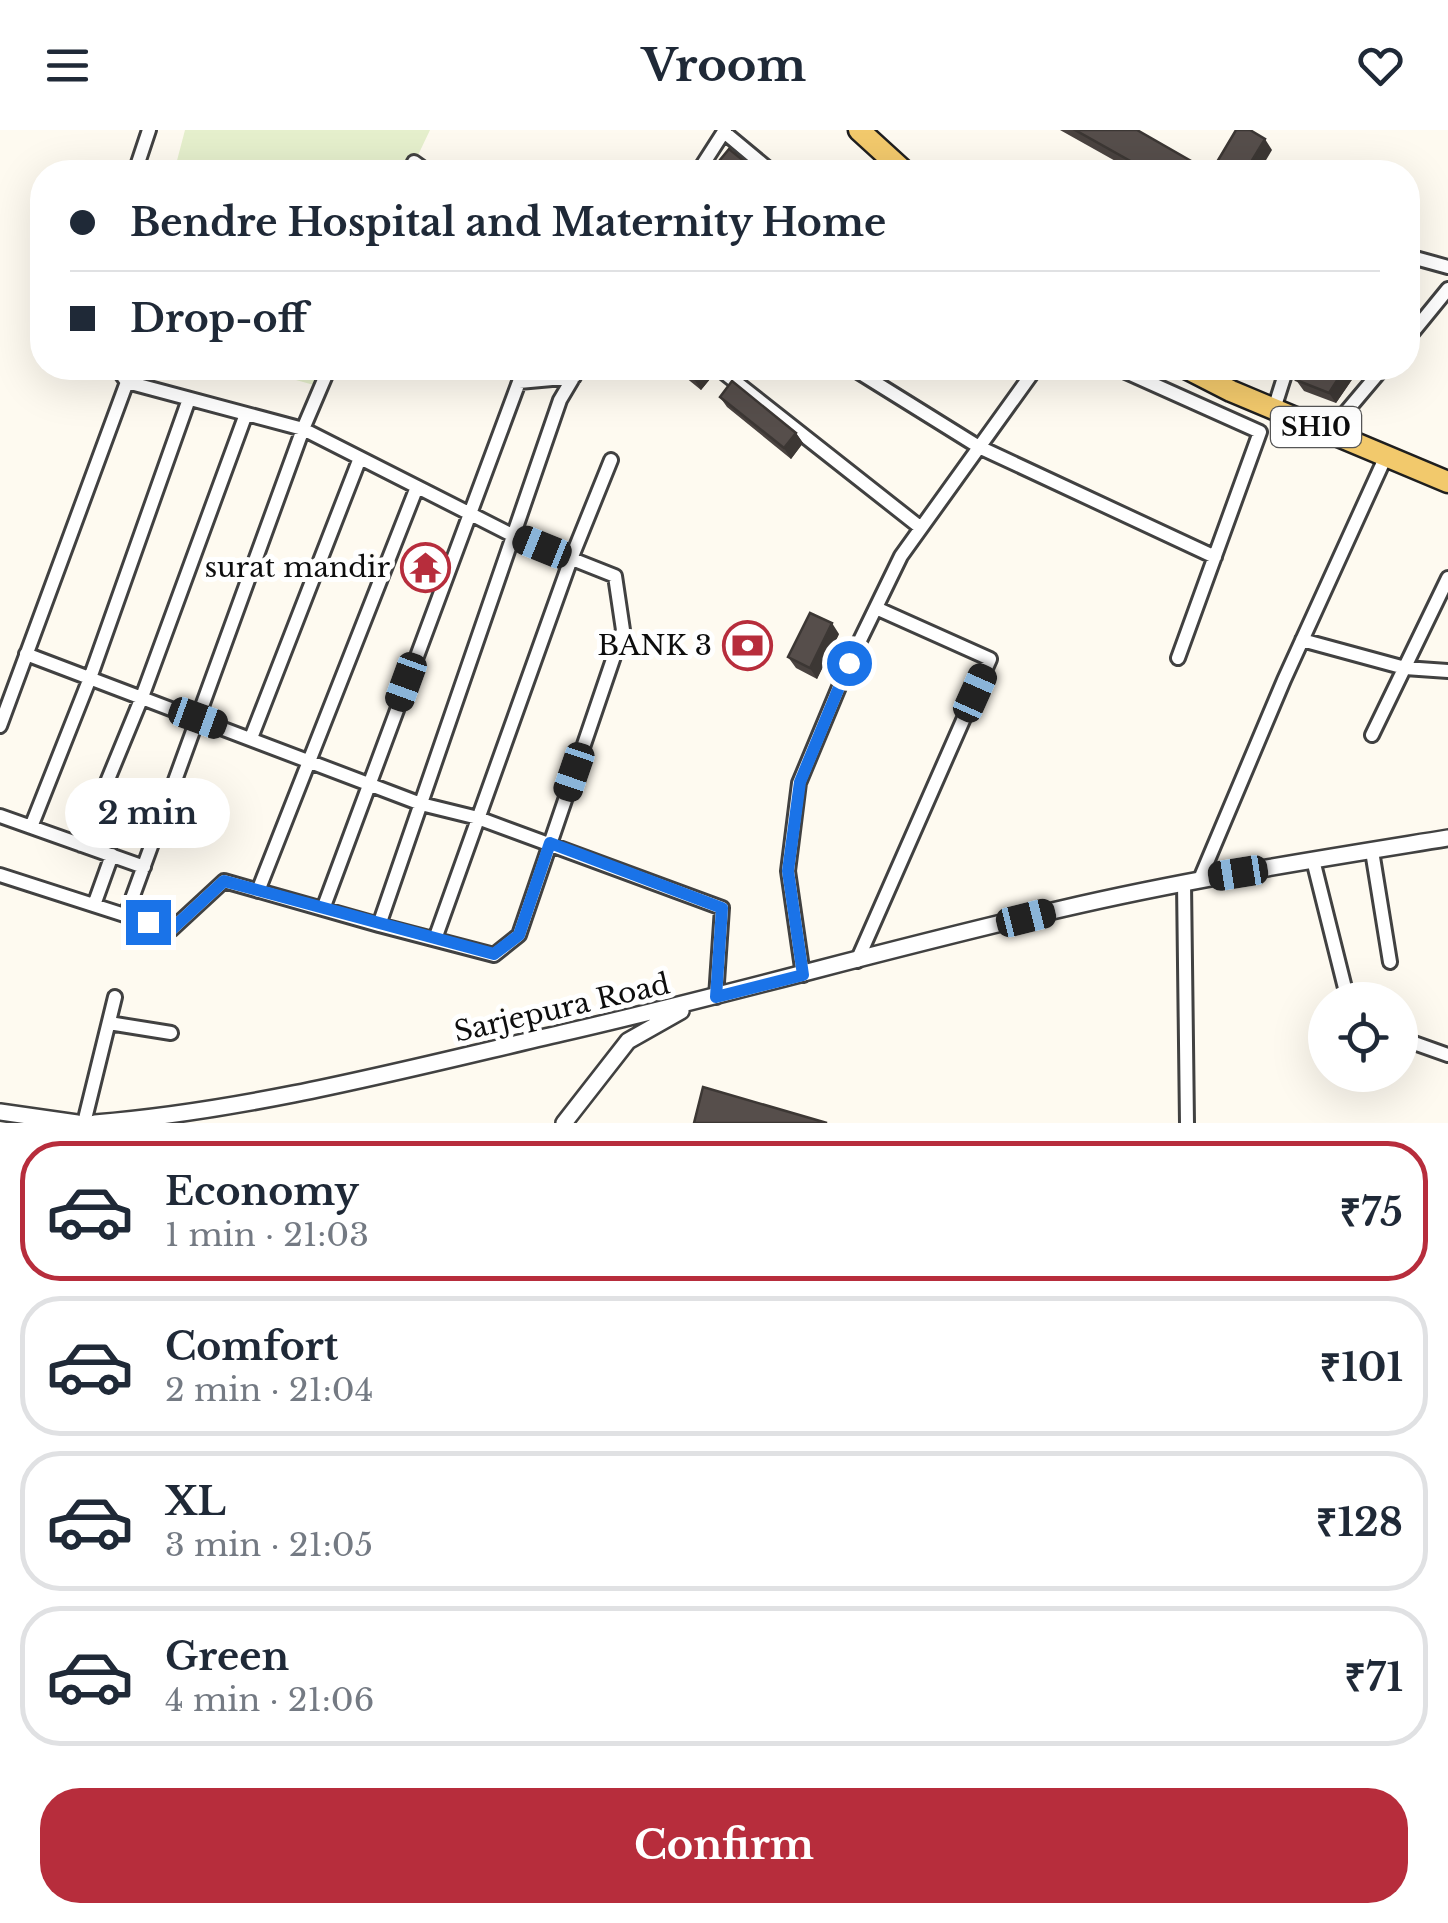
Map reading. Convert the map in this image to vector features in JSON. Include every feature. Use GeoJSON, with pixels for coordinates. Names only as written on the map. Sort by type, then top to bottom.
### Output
{"type":"FeatureCollection","features":[{"type":"Feature","properties":{"kind":"main road"},"geometry":{"type":"LineString","coordinates":[[859,130],[892,160]]}},
{"type":"Feature","properties":{"kind":"main road","name":"SH10"},"geometry":{"type":"LineString","coordinates":[[1212,380],[1448,482]]}},
{"type":"Feature","properties":{"kind":"street"},"geometry":{"type":"LineString","coordinates":[[139,160],[149,130]]}},
{"type":"Feature","properties":{"kind":"street"},"geometry":{"type":"LineString","coordinates":[[706,160],[724,131],[757,160]]}},
{"type":"Feature","properties":{"kind":"street"},"geometry":{"type":"LineString","coordinates":[[1420,259],[1448,267]]}},
{"type":"Feature","properties":{"kind":"street"},"geometry":{"type":"LineString","coordinates":[[1420,323],[1448,289]]}},
{"type":"Feature","properties":{"kind":"street"},"geometry":{"type":"LineString","coordinates":[[126,915],[324,380]]}},
{"type":"Feature","properties":{"kind":"street"},"geometry":{"type":"LineString","coordinates":[[322,909],[519,382],[531,380]]}},
{"type":"Feature","properties":{"kind":"street"},"geometry":{"type":"LineString","coordinates":[[379,925],[560,400],[572,380]]}},
{"type":"Feature","properties":{"kind":"street"},"geometry":{"type":"LineString","coordinates":[[733,380],[921,528]]}},
{"type":"Feature","properties":{"kind":"street"},"geometry":{"type":"LineString","coordinates":[[871,380],[979,447],[1215,557]]}},
{"type":"Feature","properties":{"kind":"street"},"geometry":{"type":"LineString","coordinates":[[803,975],[788,871],[800,782],[901,556],[1027,380]]}},
{"type":"Feature","properties":{"kind":"street"},"geometry":{"type":"LineString","coordinates":[[1143,380],[1260,432],[1178,658]]}},
{"type":"Feature","properties":{"kind":"street"},"geometry":{"type":"LineString","coordinates":[[1274,409],[1283,380]]}},
{"type":"Feature","properties":{"kind":"street"},"geometry":{"type":"LineString","coordinates":[[1330,432],[1373,380]]}},
{"type":"Feature","properties":{"kind":"street"},"geometry":{"type":"LineString","coordinates":[[0,726],[127,382],[304,429],[514,536],[615,576],[623,630],[519,935],[494,954],[224,881],[171,930],[0,875]]}},
{"type":"Feature","properties":{"kind":"street"},"geometry":{"type":"LineString","coordinates":[[31,827],[90,678],[189,399]]}},
{"type":"Feature","properties":{"kind":"street"},"geometry":{"type":"LineString","coordinates":[[81,844],[142,698],[246,414]]}},
{"type":"Feature","properties":{"kind":"street"},"geometry":{"type":"LineString","coordinates":[[1187,1123],[1192,881],[1386,456]]}},
{"type":"Feature","properties":{"kind":"street"},"geometry":{"type":"LineString","coordinates":[[251,738],[360,458]]}},
{"type":"Feature","properties":{"kind":"street"},"geometry":{"type":"LineString","coordinates":[[435,940],[611,460]]}},
{"type":"Feature","properties":{"kind":"street"},"geometry":{"type":"LineString","coordinates":[[258,890],[418,487]]}},
{"type":"Feature","properties":{"kind":"street"},"geometry":{"type":"LineString","coordinates":[[1372,735],[1448,578]]}},
{"type":"Feature","properties":{"kind":"street"},"geometry":{"type":"LineString","coordinates":[[857,961],[990,659],[876,608]]}},
{"type":"Feature","properties":{"kind":"street"},"geometry":{"type":"LineString","coordinates":[[1302,640],[1404,668],[1448,671]]}},
{"type":"Feature","properties":{"kind":"street"},"geometry":{"type":"LineString","coordinates":[[26,654],[421,804],[478,818],[722,908],[716,997]]}},
{"type":"Feature","properties":{"kind":"street"},"geometry":{"type":"LineString","coordinates":[[0,816],[144,866]]}},
{"type":"Feature","properties":{"kind":"street","name":"Sarjepura Road"},"geometry":{"type":"LineString","coordinates":[[94,1123],[162,1118],[260,1102],[697,1002],[1059,909],[1192,881],[1448,838]]}},
{"type":"Feature","properties":{"kind":"street"},"geometry":{"type":"LineString","coordinates":[[1372,850],[1390,962]]}},
{"type":"Feature","properties":{"kind":"street"},"geometry":{"type":"LineString","coordinates":[[94,905],[112,856]]}},
{"type":"Feature","properties":{"kind":"street"},"geometry":{"type":"LineString","coordinates":[[1313,860],[1344,982]]}},
{"type":"Feature","properties":{"kind":"street"},"geometry":{"type":"LineString","coordinates":[[0,1112],[80,1123],[115,997]]}},
{"type":"Feature","properties":{"kind":"street"},"geometry":{"type":"LineString","coordinates":[[564,1123],[628,1041],[697,1002]]}},
{"type":"Feature","properties":{"kind":"street"},"geometry":{"type":"LineString","coordinates":[[109,1023],[171,1033]]}},
{"type":"Feature","properties":{"kind":"street"},"geometry":{"type":"LineString","coordinates":[[1418,1045],[1448,1056]]}},
{"type":"Feature","properties":{"kind":"green space"},"geometry":{"type":"Polygon","coordinates":[[[185,130],[430,130],[416,160],[177,160],[185,130]]]}},
{"type":"Feature","properties":{"kind":"green space"},"geometry":{"type":"Polygon","coordinates":[[[296,380],[324,380],[321,387],[296,380]]]}},
{"type":"Feature","properties":{"kind":"building"},"geometry":{"type":"Polygon","coordinates":[[[1075,130],[1137,130],[1189,160],[1129,160],[1075,130]]]}},
{"type":"Feature","properties":{"kind":"building"},"geometry":{"type":"Polygon","coordinates":[[[1236,130],[1250,130],[1265,139],[1252,160],[1218,160],[1236,130]]]}},
{"type":"Feature","properties":{"kind":"building"},"geometry":{"type":"Polygon","coordinates":[[[729,149],[743,160],[720,160],[729,149]]]}},
{"type":"Feature","properties":{"kind":"building"},"geometry":{"type":"Polygon","coordinates":[[[1296,380],[1337,380],[1329,393],[1296,380]]]}},
{"type":"Feature","properties":{"kind":"building"},"geometry":{"type":"Polygon","coordinates":[[[732,381],[796,433],[784,448],[720,397],[732,381]]]}},
{"type":"Feature","properties":{"kind":"building"},"geometry":{"type":"Polygon","coordinates":[[[810,613],[832,623],[810,668],[788,657],[810,613]]]}},
{"type":"Feature","properties":{"kind":"building"},"geometry":{"type":"Polygon","coordinates":[[[703,1087],[827,1123],[694,1123],[703,1087]]]}},
{"type":"Feature","properties":{"kind":"place","name":"surat mandir"},"geometry":{"type":"Point","coordinates":[425,567]}},
{"type":"Feature","properties":{"kind":"place","name":"BANK 3"},"geometry":{"type":"Point","coordinates":[747,645]}},
{"type":"Feature","properties":{"kind":"route"},"geometry":{"type":"LineString","coordinates":[[148,922],[171,930],[224,881],[494,954],[519,935],[550,843],[722,908],[716,997],[803,975],[788,871],[800,782],[849,663]]}}]}
